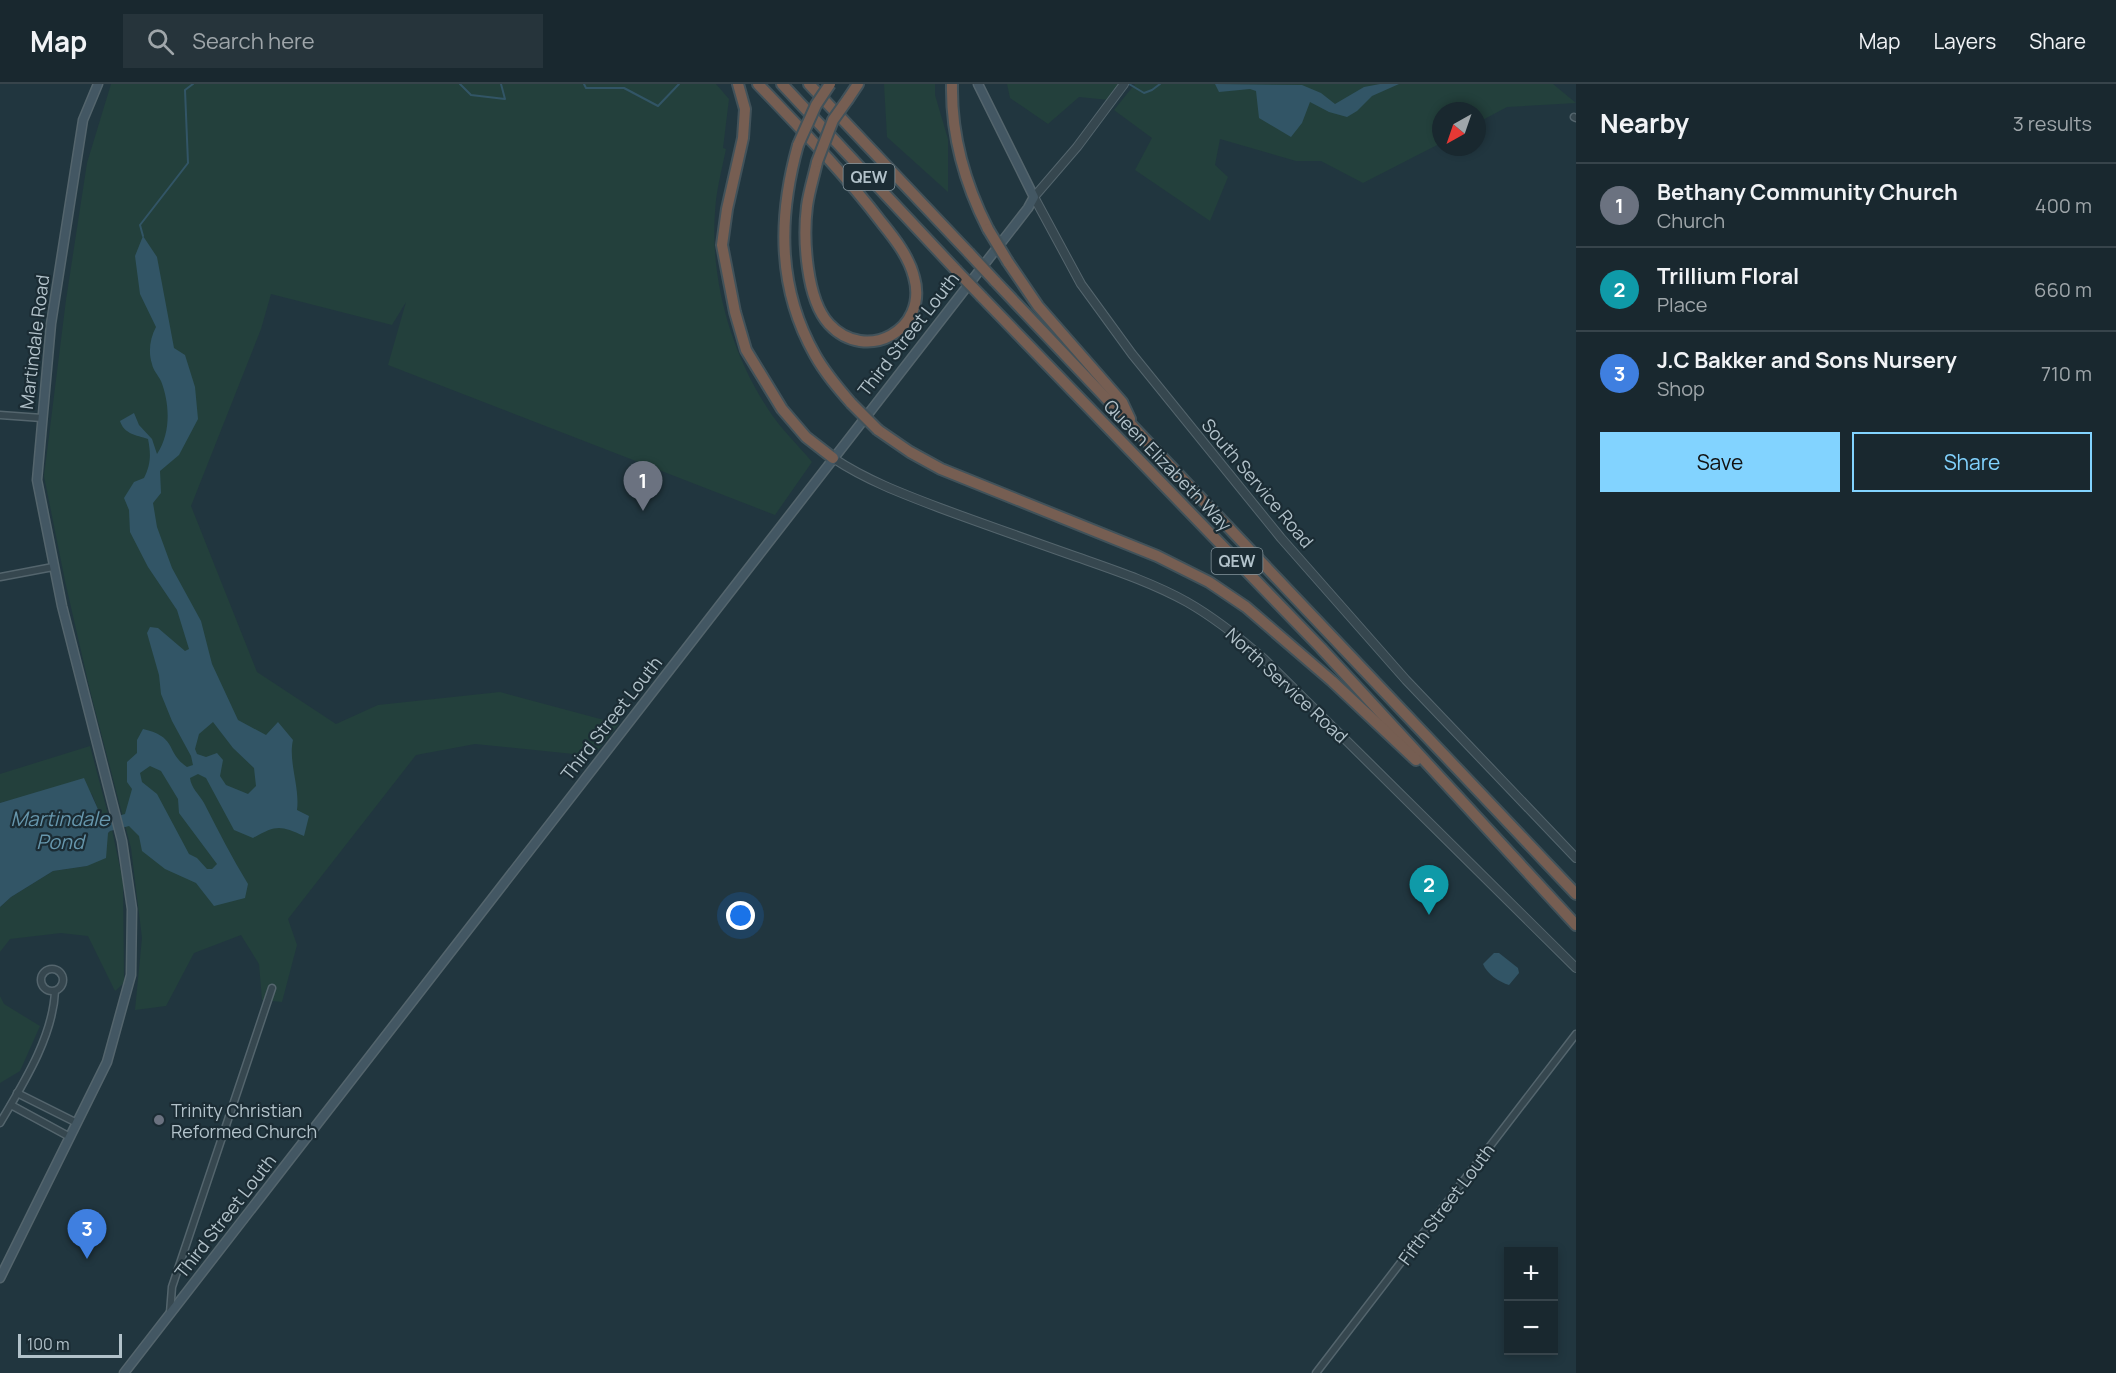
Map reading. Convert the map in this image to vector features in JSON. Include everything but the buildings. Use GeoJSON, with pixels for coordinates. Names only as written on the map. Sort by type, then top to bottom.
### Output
{"type":"FeatureCollection","features":[{"type":"Feature","properties":{"kind":"highway"},"geometry":{"type":"LineString","coordinates":[[738,84],[745,110],[743,138],[727,209],[722,245],[735,312],[746,350],[782,409],[806,437],[833,458]]}},
{"type":"Feature","properties":{"kind":"highway"},"geometry":{"type":"LineString","coordinates":[[758,84],[833,163],[902,249],[915,278],[915,304],[908,321],[885,340],[864,342],[843,336],[828,324],[819,308],[808,267],[806,236],[807,206],[817,162],[833,120],[858,84]]}},
{"type":"Feature","properties":{"kind":"highway","name":"Queen Elizabeth Way"},"geometry":{"type":"LineString","coordinates":[[782,84],[956,270],[1321,648],[1576,924]]}},
{"type":"Feature","properties":{"kind":"highway","name":"Queen Elizabeth Way"},"geometry":{"type":"LineString","coordinates":[[808,84],[1576,894]]}},
{"type":"Feature","properties":{"kind":"highway"},"geometry":{"type":"LineString","coordinates":[[830,84],[816,105],[798,145],[791,172],[783,228],[784,256],[789,289],[814,354],[850,403],[878,430],[941,470],[1157,556],[1209,582],[1246,607],[1332,681],[1488,830]]}},
{"type":"Feature","properties":{"kind":"highway"},"geometry":{"type":"LineString","coordinates":[[952,84],[954,124],[961,158],[974,200],[988,229],[1038,306],[1122,402],[1135,430]]}},
{"type":"Feature","properties":{"kind":"main road","name":"Martindale Road"},"geometry":{"type":"LineString","coordinates":[[77,1123],[107,1062],[130,975],[132,909],[122,841],[62,606],[38,480],[51,324],[83,120],[98,84]]}},
{"type":"Feature","properties":{"kind":"main road","name":"South Service Road"},"geometry":{"type":"LineString","coordinates":[[978,84],[1034,197]]}},
{"type":"Feature","properties":{"kind":"main road","name":"Third Street Louth"},"geometry":{"type":"LineString","coordinates":[[124,1373],[1034,197]]}},
{"type":"Feature","properties":{"kind":"main road"},"geometry":{"type":"LineString","coordinates":[[0,1278],[77,1123]]}},
{"type":"Feature","properties":{"kind":"street","name":"Third Street Louth"},"geometry":{"type":"LineString","coordinates":[[1034,197],[1077,147],[1122,87]]}},
{"type":"Feature","properties":{"kind":"street","name":"South Service Road"},"geometry":{"type":"LineString","coordinates":[[1034,197],[1080,284],[1153,381],[1281,538],[1406,680],[1576,858]]}},
{"type":"Feature","properties":{"kind":"street"},"geometry":{"type":"LineString","coordinates":[[0,415],[42,418]]}},
{"type":"Feature","properties":{"kind":"street","name":"North Service Road"},"geometry":{"type":"LineString","coordinates":[[833,458],[861,475],[896,491],[982,524],[1132,576],[1209,615],[1264,659],[1576,968]]}},
{"type":"Feature","properties":{"kind":"street"},"geometry":{"type":"LineString","coordinates":[[0,577],[53,567]]}},
{"type":"Feature","properties":{"kind":"street"},"geometry":{"type":"LineString","coordinates":[[170,1314],[172,1287],[273,988]]}},
{"type":"Feature","properties":{"kind":"street"},"geometry":{"type":"LineString","coordinates":[[0,1123],[50,1025],[54,1011],[55,991]]}},
{"type":"Feature","properties":{"kind":"street","name":"Fifth Street Louth"},"geometry":{"type":"LineString","coordinates":[[1316,1373],[1576,1034]]}},
{"type":"Feature","properties":{"kind":"street"},"geometry":{"type":"LineString","coordinates":[[17,1093],[77,1123]]}},
{"type":"Feature","properties":{"kind":"street"},"geometry":{"type":"LineString","coordinates":[[11,1105],[70,1137]]}},
{"type":"Feature","properties":{"kind":"green space"},"geometry":{"type":"Polygon","coordinates":[[[111,84],[716,84],[729,99],[723,148],[726,149],[717,196],[714,237],[720,289],[726,315],[743,364],[755,387],[778,423],[812,462],[775,515],[388,365],[406,302],[392,325],[271,294],[261,329],[191,506],[257,672],[336,724],[378,705],[500,692],[619,724],[593,756],[475,744],[416,755],[288,919],[297,945],[282,1002],[262,1000],[259,964],[241,935],[194,953],[166,1006],[135,1010],[142,938],[131,848],[90,690],[44,476],[66,300],[87,163],[111,84]]]}},
{"type":"Feature","properties":{"kind":"green space"},"geometry":{"type":"Polygon","coordinates":[[[884,84],[935,84],[935,95],[948,139],[948,192],[887,137],[884,84]]]}},
{"type":"Feature","properties":{"kind":"green space"},"geometry":{"type":"Polygon","coordinates":[[[1007,84],[1121,84],[1109,100],[1079,97],[1048,124],[1010,98],[1007,84]]]}},
{"type":"Feature","properties":{"kind":"green space"},"geometry":{"type":"Polygon","coordinates":[[[1135,84],[1553,84],[1576,103],[1507,107],[1486,118],[1486,102],[1432,102],[1432,148],[1363,183],[1321,161],[1296,161],[1220,139],[1215,165],[1228,177],[1210,221],[1135,170],[1152,138],[1114,110],[1135,84]]]}},
{"type":"Feature","properties":{"kind":"green space"},"geometry":{"type":"Polygon","coordinates":[[[90,746],[109,818],[105,819],[100,815],[92,794],[49,790],[0,803],[0,774],[90,746]]]}},
{"type":"Feature","properties":{"kind":"green space"},"geometry":{"type":"Polygon","coordinates":[[[112,830],[123,882],[124,983],[115,991],[88,936],[61,933],[10,939],[0,952],[0,907],[11,897],[53,871],[87,866],[112,830]]]}},
{"type":"Feature","properties":{"kind":"green space"},"geometry":{"type":"Polygon","coordinates":[[[0,996],[4,1004],[40,1026],[20,1071],[0,1083],[0,996]]]}},
{"type":"Feature","properties":{"kind":"water"},"geometry":{"type":"Polygon","coordinates":[[[1215,84],[1302,85],[1321,93],[1335,104],[1364,87],[1399,84],[1372,96],[1357,111],[1347,117],[1329,112],[1310,102],[1302,123],[1291,137],[1259,118],[1256,91],[1250,89],[1219,92],[1215,84]]]}},
{"type":"Feature","properties":{"kind":"water","name":"Martindale Pond"},"geometry":{"type":"Polygon","coordinates":[[[143,236],[157,257],[174,348],[185,355],[195,387],[198,419],[179,455],[160,471],[161,493],[153,503],[157,527],[172,568],[201,621],[212,664],[238,720],[266,735],[278,722],[293,740],[292,757],[297,810],[309,816],[304,836],[278,828],[253,838],[234,830],[206,778],[198,774],[190,778],[192,785],[248,884],[245,898],[214,906],[196,883],[165,869],[142,851],[139,836],[129,826],[108,833],[106,858],[87,866],[53,871],[11,897],[0,907],[0,803],[84,778],[101,816],[106,819],[125,814],[132,789],[127,782],[127,762],[137,753],[137,740],[143,729],[162,736],[180,761],[187,767],[193,765],[191,756],[172,721],[161,694],[159,675],[147,633],[150,627],[158,628],[185,651],[189,649],[177,610],[148,567],[130,532],[129,510],[124,498],[134,482],[144,478],[150,454],[148,439],[127,431],[120,421],[134,413],[139,425],[152,439],[157,454],[165,437],[168,418],[164,390],[150,355],[151,340],[156,327],[140,294],[135,256],[143,236]],[[213,722],[199,734],[195,749],[197,754],[206,757],[217,753],[223,760],[220,776],[226,785],[248,794],[256,786],[254,768],[233,748],[213,722]],[[150,766],[140,773],[142,782],[157,794],[189,854],[197,858],[207,869],[212,869],[217,864],[179,813],[178,799],[161,771],[150,766]]]}},
{"type":"Feature","properties":{"kind":"water"},"geometry":{"type":"Polygon","coordinates":[[[1494,953],[1499,953],[1518,968],[1519,973],[1509,985],[1494,977],[1483,964],[1494,953]]]}},
{"type":"Feature","properties":{"kind":"waterway"},"geometry":{"type":"LineString","coordinates":[[143,236],[140,225],[188,163],[185,90],[193,84]]}},
{"type":"Feature","properties":{"kind":"waterway"},"geometry":{"type":"LineString","coordinates":[[460,84],[471,95],[505,99],[501,84]]}},
{"type":"Feature","properties":{"kind":"waterway"},"geometry":{"type":"LineString","coordinates":[[584,84],[586,88],[624,88],[658,106],[679,84]]}},
{"type":"Feature","properties":{"kind":"waterway"},"geometry":{"type":"LineString","coordinates":[[1129,84],[1144,93],[1160,84]]}},
{"type":"Feature","properties":{"kind":"place","name":"Bethany Community Church"},"geometry":{"type":"Point","coordinates":[643,511]}},
{"type":"Feature","properties":{"kind":"place","name":"Trillium Floral"},"geometry":{"type":"Point","coordinates":[1429,915]}},
{"type":"Feature","properties":{"kind":"place","name":"Trinity Christian Reformed Church"},"geometry":{"type":"Point","coordinates":[159,1120]}},
{"type":"Feature","properties":{"kind":"place","name":"J.C Bakker and Sons Nursery"},"geometry":{"type":"Point","coordinates":[87,1259]}}]}
